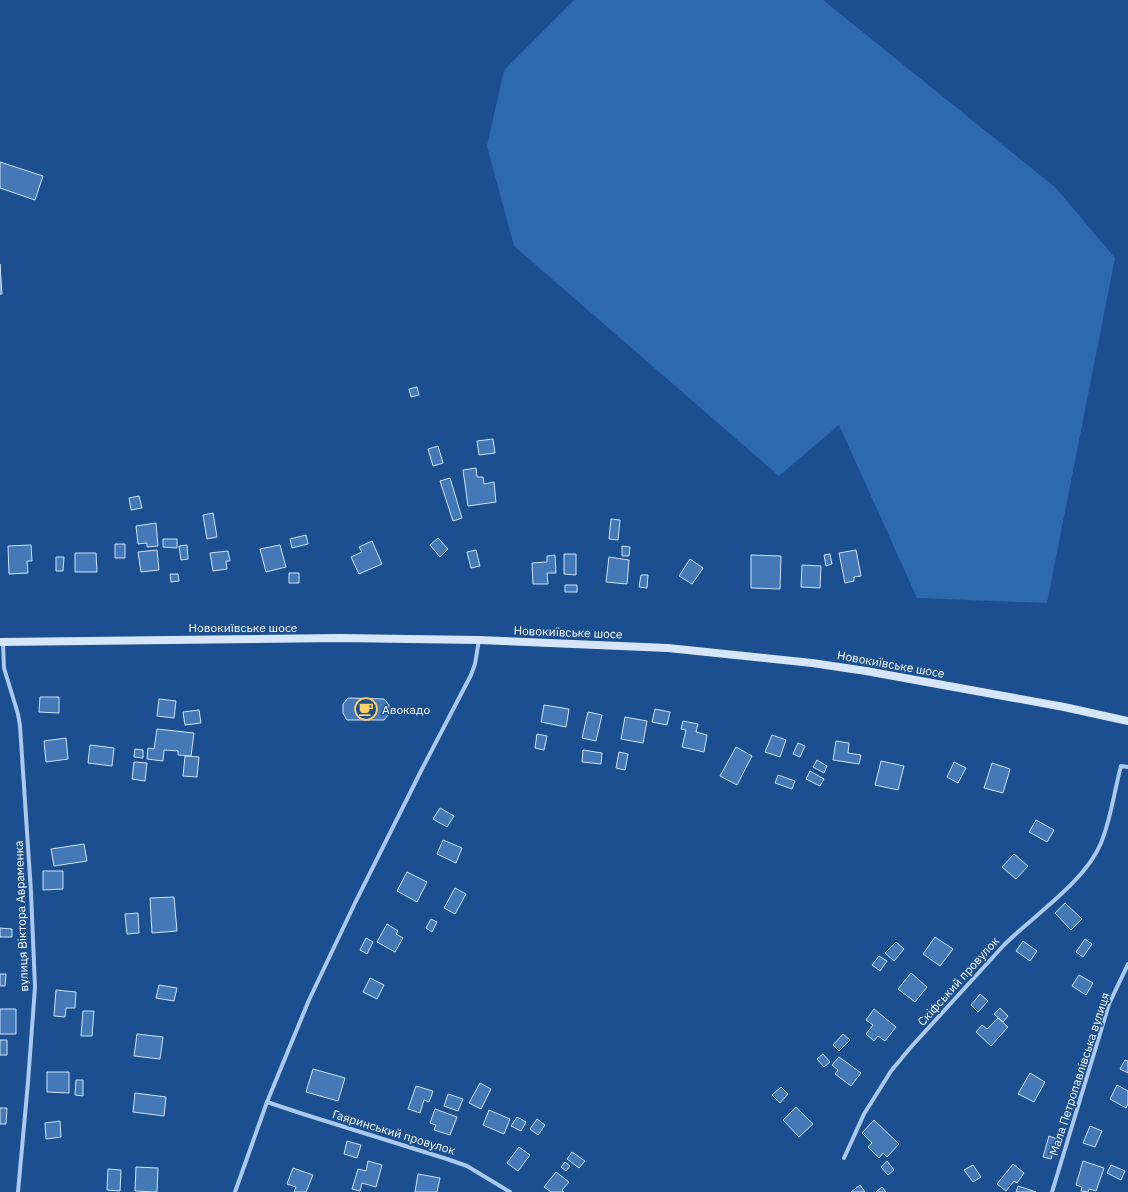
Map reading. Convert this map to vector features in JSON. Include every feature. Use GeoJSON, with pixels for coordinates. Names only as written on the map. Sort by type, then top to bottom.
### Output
{"type":"FeatureCollection","features":[{"type":"Feature","properties":{"kind":"main road","name":"Новокиївське шосе"},"geometry":{"type":"LineString","coordinates":[[2,642],[340,638],[479,640],[678,649],[866,670],[1128,721]]}},
{"type":"Feature","properties":{"kind":"street"},"geometry":{"type":"LineString","coordinates":[[235,1192],[266,1102],[294,1034],[331,951],[418,776],[471,675],[475,664],[479,640]]}},
{"type":"Feature","properties":{"kind":"street","name":"вулиця Віктора Авраменка"},"geometry":{"type":"LineString","coordinates":[[2,642],[6,679],[18,714],[21,732],[34,967],[33,1018],[18,1192]]}},
{"type":"Feature","properties":{"kind":"street","name":"Скіфський провулок"},"geometry":{"type":"LineString","coordinates":[[844,1158],[864,1114],[899,1062],[1004,945],[1082,873],[1100,845],[1105,832],[1121,766],[1128,767]]}},
{"type":"Feature","properties":{"kind":"street","name":"Мала Петропавлівська вулиця"},"geometry":{"type":"LineString","coordinates":[[1052,1192],[1109,1004],[1128,964]]}},
{"type":"Feature","properties":{"kind":"street","name":"Гаяринський провулок"},"geometry":{"type":"LineString","coordinates":[[266,1102],[390,1140],[467,1166],[510,1192]]}},
{"type":"Feature","properties":{"kind":"shaded area"},"geometry":{"type":"Polygon","coordinates":[[[574,0],[823,0],[1056,188],[1115,258],[1047,603],[917,598],[839,425],[779,476],[514,246],[487,146],[504,70],[574,0]]]}},
{"type":"Feature","properties":{"kind":"building"},"geometry":{"type":"Polygon","coordinates":[[[0,162],[43,176],[35,200],[0,188],[0,162]]]}},
{"type":"Feature","properties":{"kind":"building"},"geometry":{"type":"Polygon","coordinates":[[[0,264],[2,294],[0,294],[0,264]]]}},
{"type":"Feature","properties":{"kind":"building"},"geometry":{"type":"Polygon","coordinates":[[[417,387],[419,395],[411,397],[409,389],[417,387]]]}},
{"type":"Feature","properties":{"kind":"building"},"geometry":{"type":"Polygon","coordinates":[[[493,439],[495,453],[479,455],[477,441],[493,439]]]}},
{"type":"Feature","properties":{"kind":"building"},"geometry":{"type":"Polygon","coordinates":[[[438,446],[443,463],[433,466],[428,449],[438,446]]]}},
{"type":"Feature","properties":{"kind":"building"},"geometry":{"type":"Polygon","coordinates":[[[476,468],[477,477],[483,477],[484,484],[494,482],[496,502],[468,506],[463,470],[476,468]]]}},
{"type":"Feature","properties":{"kind":"building"},"geometry":{"type":"Polygon","coordinates":[[[450,478],[462,518],[453,521],[440,481],[450,478]]]}},
{"type":"Feature","properties":{"kind":"building"},"geometry":{"type":"Polygon","coordinates":[[[139,496],[142,508],[131,510],[129,498],[139,496]]]}},
{"type":"Feature","properties":{"kind":"building"},"geometry":{"type":"Polygon","coordinates":[[[213,513],[217,537],[207,539],[203,515],[213,513]]]}},
{"type":"Feature","properties":{"kind":"building"},"geometry":{"type":"Polygon","coordinates":[[[611,519],[620,520],[618,540],[609,539],[611,519]]]}},
{"type":"Feature","properties":{"kind":"building"},"geometry":{"type":"Polygon","coordinates":[[[156,523],[158,546],[147,547],[147,543],[138,544],[136,526],[156,523]]]}},
{"type":"Feature","properties":{"kind":"building"},"geometry":{"type":"Polygon","coordinates":[[[306,535],[308,544],[292,548],[290,539],[306,535]]]}},
{"type":"Feature","properties":{"kind":"building"},"geometry":{"type":"Polygon","coordinates":[[[438,538],[448,549],[440,557],[430,545],[438,538]]]}},
{"type":"Feature","properties":{"kind":"building"},"geometry":{"type":"Polygon","coordinates":[[[163,539],[177,539],[177,548],[163,547],[163,539]]]}},
{"type":"Feature","properties":{"kind":"building"},"geometry":{"type":"Polygon","coordinates":[[[372,541],[382,564],[359,574],[351,557],[362,552],[359,547],[372,541]]]}},
{"type":"Feature","properties":{"kind":"building"},"geometry":{"type":"Polygon","coordinates":[[[115,544],[125,544],[125,558],[115,558],[115,544]]]}},
{"type":"Feature","properties":{"kind":"building"},"geometry":{"type":"Polygon","coordinates":[[[31,545],[32,561],[27,561],[28,573],[9,574],[8,546],[31,545]]]}},
{"type":"Feature","properties":{"kind":"building"},"geometry":{"type":"Polygon","coordinates":[[[187,545],[188,559],[181,560],[179,546],[187,545]]]}},
{"type":"Feature","properties":{"kind":"building"},"geometry":{"type":"Polygon","coordinates":[[[280,545],[286,567],[266,572],[260,549],[280,545]]]}},
{"type":"Feature","properties":{"kind":"building"},"geometry":{"type":"Polygon","coordinates":[[[622,546],[630,547],[629,556],[622,556],[622,546]]]}},
{"type":"Feature","properties":{"kind":"building"},"geometry":{"type":"Polygon","coordinates":[[[157,550],[159,570],[141,572],[138,552],[157,550]]]}},
{"type":"Feature","properties":{"kind":"building"},"geometry":{"type":"Polygon","coordinates":[[[476,550],[480,566],[471,568],[467,552],[476,550]]]}},
{"type":"Feature","properties":{"kind":"building"},"geometry":{"type":"Polygon","coordinates":[[[856,550],[861,576],[854,577],[854,581],[845,583],[839,553],[856,550]]]}},
{"type":"Feature","properties":{"kind":"building"},"geometry":{"type":"Polygon","coordinates":[[[228,551],[230,561],[226,561],[227,569],[213,571],[210,553],[228,551]]]}},
{"type":"Feature","properties":{"kind":"building"},"geometry":{"type":"Polygon","coordinates":[[[75,553],[96,553],[97,572],[75,572],[75,553]]]}},
{"type":"Feature","properties":{"kind":"building"},"geometry":{"type":"Polygon","coordinates":[[[564,554],[576,554],[576,575],[564,574],[564,554]]]}},
{"type":"Feature","properties":{"kind":"building"},"geometry":{"type":"Polygon","coordinates":[[[830,554],[832,564],[826,566],[824,555],[830,554]]]}},
{"type":"Feature","properties":{"kind":"building"},"geometry":{"type":"Polygon","coordinates":[[[555,555],[556,573],[547,573],[548,584],[533,584],[532,563],[547,562],[547,556],[555,555]]]}},
{"type":"Feature","properties":{"kind":"building"},"geometry":{"type":"Polygon","coordinates":[[[751,555],[781,556],[780,589],[751,588],[751,555]]]}},
{"type":"Feature","properties":{"kind":"building"},"geometry":{"type":"Polygon","coordinates":[[[56,557],[64,557],[63,571],[56,571],[56,557]]]}},
{"type":"Feature","properties":{"kind":"building"},"geometry":{"type":"Polygon","coordinates":[[[609,557],[629,560],[627,584],[606,582],[609,557]]]}},
{"type":"Feature","properties":{"kind":"building"},"geometry":{"type":"Polygon","coordinates":[[[690,559],[703,568],[692,584],[679,576],[690,559]]]}},
{"type":"Feature","properties":{"kind":"building"},"geometry":{"type":"Polygon","coordinates":[[[802,565],[821,566],[820,588],[801,587],[802,565]]]}},
{"type":"Feature","properties":{"kind":"building"},"geometry":{"type":"Polygon","coordinates":[[[289,573],[299,573],[299,583],[289,583],[289,573]]]}},
{"type":"Feature","properties":{"kind":"building"},"geometry":{"type":"Polygon","coordinates":[[[170,574],[178,574],[179,581],[171,582],[170,574]]]}},
{"type":"Feature","properties":{"kind":"building"},"geometry":{"type":"Polygon","coordinates":[[[641,575],[648,575],[647,588],[639,587],[641,575]]]}},
{"type":"Feature","properties":{"kind":"building"},"geometry":{"type":"Polygon","coordinates":[[[565,585],[577,585],[577,592],[565,592],[565,585]]]}},
{"type":"Feature","properties":{"kind":"building"},"geometry":{"type":"Polygon","coordinates":[[[40,697],[59,697],[59,713],[39,712],[40,697]]]}},
{"type":"Feature","properties":{"kind":"building"},"geometry":{"type":"Polygon","coordinates":[[[348,698],[384,699],[389,705],[389,714],[384,720],[347,720],[343,713],[343,704],[348,698]]]}},
{"type":"Feature","properties":{"kind":"building"},"geometry":{"type":"Polygon","coordinates":[[[159,699],[176,701],[174,718],[157,716],[159,699]]]}},
{"type":"Feature","properties":{"kind":"building"},"geometry":{"type":"Polygon","coordinates":[[[544,705],[569,709],[566,727],[541,722],[544,705]]]}},
{"type":"Feature","properties":{"kind":"building"},"geometry":{"type":"Polygon","coordinates":[[[655,709],[670,712],[667,725],[652,722],[655,709]]]}},
{"type":"Feature","properties":{"kind":"building"},"geometry":{"type":"Polygon","coordinates":[[[199,710],[201,723],[185,725],[183,712],[199,710]]]}},
{"type":"Feature","properties":{"kind":"building"},"geometry":{"type":"Polygon","coordinates":[[[588,712],[602,715],[596,741],[582,738],[588,712]]]}},
{"type":"Feature","properties":{"kind":"building"},"geometry":{"type":"Polygon","coordinates":[[[625,717],[647,721],[643,743],[621,739],[625,717]]]}},
{"type":"Feature","properties":{"kind":"building"},"geometry":{"type":"Polygon","coordinates":[[[683,721],[698,724],[696,732],[707,735],[704,752],[682,747],[686,730],[681,729],[683,721]]]}},
{"type":"Feature","properties":{"kind":"building"},"geometry":{"type":"Polygon","coordinates":[[[157,729],[194,733],[191,756],[178,755],[178,751],[164,750],[163,761],[147,759],[148,748],[154,749],[157,729]]]}},
{"type":"Feature","properties":{"kind":"building"},"geometry":{"type":"Polygon","coordinates":[[[537,734],[547,736],[544,750],[535,748],[537,734]]]}},
{"type":"Feature","properties":{"kind":"building"},"geometry":{"type":"Polygon","coordinates":[[[772,735],[786,740],[780,757],[765,752],[772,735]]]}},
{"type":"Feature","properties":{"kind":"building"},"geometry":{"type":"Polygon","coordinates":[[[66,738],[68,759],[46,762],[44,741],[66,738]]]}},
{"type":"Feature","properties":{"kind":"building"},"geometry":{"type":"Polygon","coordinates":[[[836,741],[849,743],[848,753],[861,755],[859,764],[833,760],[836,741]]]}},
{"type":"Feature","properties":{"kind":"building"},"geometry":{"type":"Polygon","coordinates":[[[798,743],[805,746],[800,757],[793,754],[798,743]]]}},
{"type":"Feature","properties":{"kind":"building"},"geometry":{"type":"Polygon","coordinates":[[[90,745],[114,748],[112,766],[88,763],[90,745]]]}},
{"type":"Feature","properties":{"kind":"building"},"geometry":{"type":"Polygon","coordinates":[[[736,747],[752,756],[737,785],[720,776],[736,747]]]}},
{"type":"Feature","properties":{"kind":"building"},"geometry":{"type":"Polygon","coordinates":[[[135,749],[143,750],[143,758],[134,757],[135,749]]]}},
{"type":"Feature","properties":{"kind":"building"},"geometry":{"type":"Polygon","coordinates":[[[583,750],[602,753],[601,764],[582,762],[583,750]]]}},
{"type":"Feature","properties":{"kind":"building"},"geometry":{"type":"Polygon","coordinates":[[[619,752],[628,754],[625,770],[616,768],[619,752]]]}},
{"type":"Feature","properties":{"kind":"building"},"geometry":{"type":"Polygon","coordinates":[[[185,756],[199,757],[197,777],[183,776],[185,756]]]}},
{"type":"Feature","properties":{"kind":"building"},"geometry":{"type":"Polygon","coordinates":[[[817,760],[827,766],[824,773],[813,767],[817,760]]]}},
{"type":"Feature","properties":{"kind":"building"},"geometry":{"type":"Polygon","coordinates":[[[881,761],[904,766],[898,790],[875,785],[881,761]]]}},
{"type":"Feature","properties":{"kind":"building"},"geometry":{"type":"Polygon","coordinates":[[[134,762],[147,763],[145,781],[132,779],[134,762]]]}},
{"type":"Feature","properties":{"kind":"building"},"geometry":{"type":"Polygon","coordinates":[[[954,762],[966,768],[958,783],[947,777],[954,762]]]}},
{"type":"Feature","properties":{"kind":"building"},"geometry":{"type":"Polygon","coordinates":[[[992,763],[1010,769],[1003,793],[984,788],[992,763]]]}},
{"type":"Feature","properties":{"kind":"building"},"geometry":{"type":"Polygon","coordinates":[[[810,771],[824,779],[820,786],[806,779],[810,771]]]}},
{"type":"Feature","properties":{"kind":"building"},"geometry":{"type":"Polygon","coordinates":[[[778,775],[795,781],[792,789],[775,783],[778,775]]]}},
{"type":"Feature","properties":{"kind":"building"},"geometry":{"type":"Polygon","coordinates":[[[440,808],[454,816],[447,827],[433,819],[440,808]]]}},
{"type":"Feature","properties":{"kind":"building"},"geometry":{"type":"Polygon","coordinates":[[[1036,820],[1054,830],[1047,842],[1029,832],[1036,820]]]}},
{"type":"Feature","properties":{"kind":"building"},"geometry":{"type":"Polygon","coordinates":[[[443,840],[462,848],[456,863],[437,854],[443,840]]]}},
{"type":"Feature","properties":{"kind":"building"},"geometry":{"type":"Polygon","coordinates":[[[84,844],[87,861],[54,866],[51,849],[84,844]]]}},
{"type":"Feature","properties":{"kind":"building"},"geometry":{"type":"Polygon","coordinates":[[[1014,854],[1028,866],[1016,879],[1002,867],[1014,854]]]}},
{"type":"Feature","properties":{"kind":"building"},"geometry":{"type":"Polygon","coordinates":[[[43,871],[63,871],[63,889],[43,890],[43,871]]]}},
{"type":"Feature","properties":{"kind":"building"},"geometry":{"type":"Polygon","coordinates":[[[407,872],[427,882],[417,902],[397,891],[407,872]]]}},
{"type":"Feature","properties":{"kind":"building"},"geometry":{"type":"Polygon","coordinates":[[[455,888],[466,894],[455,914],[444,908],[455,888]]]}},
{"type":"Feature","properties":{"kind":"building"},"geometry":{"type":"Polygon","coordinates":[[[174,897],[177,931],[152,933],[150,898],[174,897]]]}},
{"type":"Feature","properties":{"kind":"building"},"geometry":{"type":"Polygon","coordinates":[[[1065,903],[1082,919],[1071,930],[1055,913],[1065,903]]]}},
{"type":"Feature","properties":{"kind":"building"},"geometry":{"type":"Polygon","coordinates":[[[138,913],[139,933],[127,934],[125,914],[138,913]]]}},
{"type":"Feature","properties":{"kind":"building"},"geometry":{"type":"Polygon","coordinates":[[[431,919],[437,922],[432,932],[426,928],[431,919]]]}},
{"type":"Feature","properties":{"kind":"building"},"geometry":{"type":"Polygon","coordinates":[[[387,924],[398,931],[396,934],[403,938],[395,952],[377,942],[387,924]]]}},
{"type":"Feature","properties":{"kind":"building"},"geometry":{"type":"Polygon","coordinates":[[[0,928],[12,929],[12,937],[0,937],[0,928]]]}},
{"type":"Feature","properties":{"kind":"building"},"geometry":{"type":"Polygon","coordinates":[[[935,937],[953,949],[940,966],[923,954],[935,937]]]}},
{"type":"Feature","properties":{"kind":"building"},"geometry":{"type":"Polygon","coordinates":[[[366,938],[373,942],[367,954],[360,950],[366,938]]]}},
{"type":"Feature","properties":{"kind":"building"},"geometry":{"type":"Polygon","coordinates":[[[1085,939],[1092,944],[1083,957],[1076,952],[1085,939]]]}},
{"type":"Feature","properties":{"kind":"building"},"geometry":{"type":"Polygon","coordinates":[[[1023,941],[1037,951],[1030,961],[1016,951],[1023,941]]]}},
{"type":"Feature","properties":{"kind":"building"},"geometry":{"type":"Polygon","coordinates":[[[896,942],[904,949],[894,961],[885,953],[896,942]]]}},
{"type":"Feature","properties":{"kind":"building"},"geometry":{"type":"Polygon","coordinates":[[[879,956],[887,961],[880,971],[872,965],[879,956]]]}},
{"type":"Feature","properties":{"kind":"building"},"geometry":{"type":"Polygon","coordinates":[[[911,973],[927,987],[915,1002],[898,989],[911,973]]]}},
{"type":"Feature","properties":{"kind":"building"},"geometry":{"type":"Polygon","coordinates":[[[0,974],[6,974],[5,986],[0,986],[0,974]]]}},
{"type":"Feature","properties":{"kind":"building"},"geometry":{"type":"Polygon","coordinates":[[[1079,975],[1093,983],[1086,995],[1072,986],[1079,975]]]}},
{"type":"Feature","properties":{"kind":"building"},"geometry":{"type":"Polygon","coordinates":[[[370,978],[384,985],[377,999],[363,992],[370,978]]]}},
{"type":"Feature","properties":{"kind":"building"},"geometry":{"type":"Polygon","coordinates":[[[159,985],[177,988],[174,1001],[156,998],[159,985]]]}},
{"type":"Feature","properties":{"kind":"building"},"geometry":{"type":"Polygon","coordinates":[[[56,990],[76,992],[75,1008],[66,1008],[65,1017],[54,1016],[56,990]]]}},
{"type":"Feature","properties":{"kind":"building"},"geometry":{"type":"Polygon","coordinates":[[[980,994],[988,1001],[978,1012],[971,1005],[980,994]]]}},
{"type":"Feature","properties":{"kind":"building"},"geometry":{"type":"Polygon","coordinates":[[[1000,1008],[1008,1016],[1003,1022],[994,1014],[1000,1008]]]}},
{"type":"Feature","properties":{"kind":"building"},"geometry":{"type":"Polygon","coordinates":[[[0,1009],[16,1009],[16,1034],[0,1034],[0,1009]]]}},
{"type":"Feature","properties":{"kind":"building"},"geometry":{"type":"Polygon","coordinates":[[[874,1009],[896,1027],[885,1041],[878,1036],[874,1041],[866,1034],[873,1025],[866,1020],[874,1009]]]}},
{"type":"Feature","properties":{"kind":"building"},"geometry":{"type":"Polygon","coordinates":[[[83,1011],[94,1011],[92,1036],[81,1036],[83,1011]]]}},
{"type":"Feature","properties":{"kind":"building"},"geometry":{"type":"Polygon","coordinates":[[[998,1018],[1008,1027],[991,1046],[976,1032],[982,1025],[987,1029],[998,1018]]]}},
{"type":"Feature","properties":{"kind":"building"},"geometry":{"type":"Polygon","coordinates":[[[137,1034],[163,1037],[160,1059],[134,1056],[137,1034]]]}},
{"type":"Feature","properties":{"kind":"building"},"geometry":{"type":"Polygon","coordinates":[[[843,1034],[850,1040],[839,1051],[833,1045],[843,1034]]]}},
{"type":"Feature","properties":{"kind":"building"},"geometry":{"type":"Polygon","coordinates":[[[0,1040],[7,1040],[7,1055],[0,1055],[0,1040]]]}},
{"type":"Feature","properties":{"kind":"building"},"geometry":{"type":"Polygon","coordinates":[[[823,1054],[830,1062],[824,1067],[817,1059],[823,1054]]]}},
{"type":"Feature","properties":{"kind":"building"},"geometry":{"type":"Polygon","coordinates":[[[839,1057],[861,1073],[851,1086],[835,1074],[838,1070],[832,1065],[839,1057]]]}},
{"type":"Feature","properties":{"kind":"building"},"geometry":{"type":"Polygon","coordinates":[[[1125,1060],[1128,1061],[1128,1073],[1120,1069],[1125,1060]]]}},
{"type":"Feature","properties":{"kind":"building"},"geometry":{"type":"Polygon","coordinates":[[[313,1069],[345,1078],[338,1101],[306,1092],[313,1069]]]}},
{"type":"Feature","properties":{"kind":"building"},"geometry":{"type":"Polygon","coordinates":[[[47,1072],[69,1072],[69,1093],[47,1092],[47,1072]]]}},
{"type":"Feature","properties":{"kind":"building"},"geometry":{"type":"Polygon","coordinates":[[[1030,1073],[1045,1082],[1034,1102],[1018,1094],[1030,1073]]]}},
{"type":"Feature","properties":{"kind":"building"},"geometry":{"type":"Polygon","coordinates":[[[76,1080],[83,1080],[83,1096],[75,1095],[76,1080]]]}},
{"type":"Feature","properties":{"kind":"building"},"geometry":{"type":"Polygon","coordinates":[[[480,1083],[491,1089],[481,1109],[469,1103],[480,1083]]]}},
{"type":"Feature","properties":{"kind":"building"},"geometry":{"type":"Polygon","coordinates":[[[1117,1085],[1128,1091],[1128,1104],[1126,1108],[1110,1099],[1117,1085]]]}},
{"type":"Feature","properties":{"kind":"building"},"geometry":{"type":"Polygon","coordinates":[[[416,1086],[433,1091],[429,1102],[424,1100],[420,1113],[408,1109],[416,1086]]]}},
{"type":"Feature","properties":{"kind":"building"},"geometry":{"type":"Polygon","coordinates":[[[781,1087],[788,1094],[780,1103],[772,1095],[781,1087]]]}},
{"type":"Feature","properties":{"kind":"building"},"geometry":{"type":"Polygon","coordinates":[[[135,1093],[166,1097],[164,1116],[133,1112],[135,1093]]]}},
{"type":"Feature","properties":{"kind":"building"},"geometry":{"type":"Polygon","coordinates":[[[448,1094],[463,1099],[458,1111],[444,1106],[448,1094]]]}},
{"type":"Feature","properties":{"kind":"building"},"geometry":{"type":"Polygon","coordinates":[[[796,1107],[813,1124],[799,1137],[783,1120],[796,1107]]]}},
{"type":"Feature","properties":{"kind":"building"},"geometry":{"type":"Polygon","coordinates":[[[0,1108],[7,1108],[6,1124],[0,1124],[0,1108]]]}},
{"type":"Feature","properties":{"kind":"building"},"geometry":{"type":"Polygon","coordinates":[[[435,1109],[457,1117],[450,1135],[434,1130],[436,1125],[430,1123],[435,1109]]]}},
{"type":"Feature","properties":{"kind":"building"},"geometry":{"type":"Polygon","coordinates":[[[489,1110],[510,1119],[504,1134],[483,1125],[489,1110]]]}},
{"type":"Feature","properties":{"kind":"building"},"geometry":{"type":"Polygon","coordinates":[[[517,1117],[526,1122],[521,1131],[511,1126],[517,1117]]]}},
{"type":"Feature","properties":{"kind":"building"},"geometry":{"type":"Polygon","coordinates":[[[537,1119],[545,1125],[538,1135],[530,1129],[537,1119]]]}},
{"type":"Feature","properties":{"kind":"building"},"geometry":{"type":"Polygon","coordinates":[[[874,1120],[899,1144],[887,1157],[883,1153],[879,1158],[868,1147],[872,1143],[862,1133],[874,1120]]]}},
{"type":"Feature","properties":{"kind":"building"},"geometry":{"type":"Polygon","coordinates":[[[60,1121],[61,1137],[46,1139],[45,1123],[60,1121]]]}},
{"type":"Feature","properties":{"kind":"building"},"geometry":{"type":"Polygon","coordinates":[[[1090,1126],[1102,1131],[1095,1147],[1083,1143],[1090,1126]]]}},
{"type":"Feature","properties":{"kind":"building"},"geometry":{"type":"Polygon","coordinates":[[[1049,1136],[1057,1139],[1051,1159],[1043,1157],[1049,1136]]]}},
{"type":"Feature","properties":{"kind":"building"},"geometry":{"type":"Polygon","coordinates":[[[347,1141],[361,1145],[357,1158],[344,1154],[347,1141]]]}},
{"type":"Feature","properties":{"kind":"building"},"geometry":{"type":"Polygon","coordinates":[[[519,1147],[530,1155],[518,1171],[507,1163],[519,1147]]]}},
{"type":"Feature","properties":{"kind":"building"},"geometry":{"type":"Polygon","coordinates":[[[572,1152],[585,1161],[579,1168],[567,1159],[572,1152]]]}},
{"type":"Feature","properties":{"kind":"building"},"geometry":{"type":"Polygon","coordinates":[[[368,1161],[382,1165],[376,1187],[362,1183],[360,1191],[352,1189],[358,1169],[366,1171],[368,1161]]]}},
{"type":"Feature","properties":{"kind":"building"},"geometry":{"type":"Polygon","coordinates":[[[887,1161],[894,1170],[888,1175],[881,1167],[887,1161]]]}},
{"type":"Feature","properties":{"kind":"building"},"geometry":{"type":"Polygon","coordinates":[[[1083,1161],[1104,1168],[1096,1191],[1089,1189],[1088,1192],[1081,1191],[1082,1187],[1076,1185],[1083,1161]]]}},
{"type":"Feature","properties":{"kind":"building"},"geometry":{"type":"Polygon","coordinates":[[[565,1162],[570,1166],[566,1171],[561,1167],[565,1162]]]}},
{"type":"Feature","properties":{"kind":"building"},"geometry":{"type":"Polygon","coordinates":[[[1013,1164],[1024,1173],[1017,1183],[1014,1181],[1006,1191],[997,1184],[1013,1164]]]}},
{"type":"Feature","properties":{"kind":"building"},"geometry":{"type":"Polygon","coordinates":[[[973,1165],[981,1177],[973,1182],[964,1170],[973,1165]]]}},
{"type":"Feature","properties":{"kind":"building"},"geometry":{"type":"Polygon","coordinates":[[[1111,1165],[1125,1171],[1121,1180],[1107,1173],[1111,1165]]]}},
{"type":"Feature","properties":{"kind":"building"},"geometry":{"type":"Polygon","coordinates":[[[136,1167],[158,1168],[157,1192],[135,1191],[136,1167]]]}},
{"type":"Feature","properties":{"kind":"building"},"geometry":{"type":"Polygon","coordinates":[[[293,1168],[313,1175],[306,1192],[294,1192],[296,1187],[287,1184],[293,1168]]]}},
{"type":"Feature","properties":{"kind":"building"},"geometry":{"type":"Polygon","coordinates":[[[108,1169],[121,1170],[120,1191],[107,1190],[108,1169]]]}},
{"type":"Feature","properties":{"kind":"building"},"geometry":{"type":"Polygon","coordinates":[[[556,1172],[569,1182],[562,1190],[564,1192],[551,1192],[544,1187],[556,1172]]]}},
{"type":"Feature","properties":{"kind":"building"},"geometry":{"type":"Polygon","coordinates":[[[418,1174],[440,1178],[437,1192],[415,1192],[418,1174]]]}},
{"type":"Feature","properties":{"kind":"building"},"geometry":{"type":"Polygon","coordinates":[[[860,1185],[865,1192],[851,1192],[860,1185]]]}},
{"type":"Feature","properties":{"kind":"building"},"geometry":{"type":"Polygon","coordinates":[[[1018,1186],[1036,1192],[1016,1192],[1018,1186]]]}},
{"type":"Feature","properties":{"kind":"building"},"geometry":{"type":"Polygon","coordinates":[[[882,1187],[886,1192],[876,1192],[882,1187]]]}},
{"type":"Feature","properties":{"kind":"place","name":"Авокадо"},"geometry":{"type":"Point","coordinates":[366,709]}}]}
